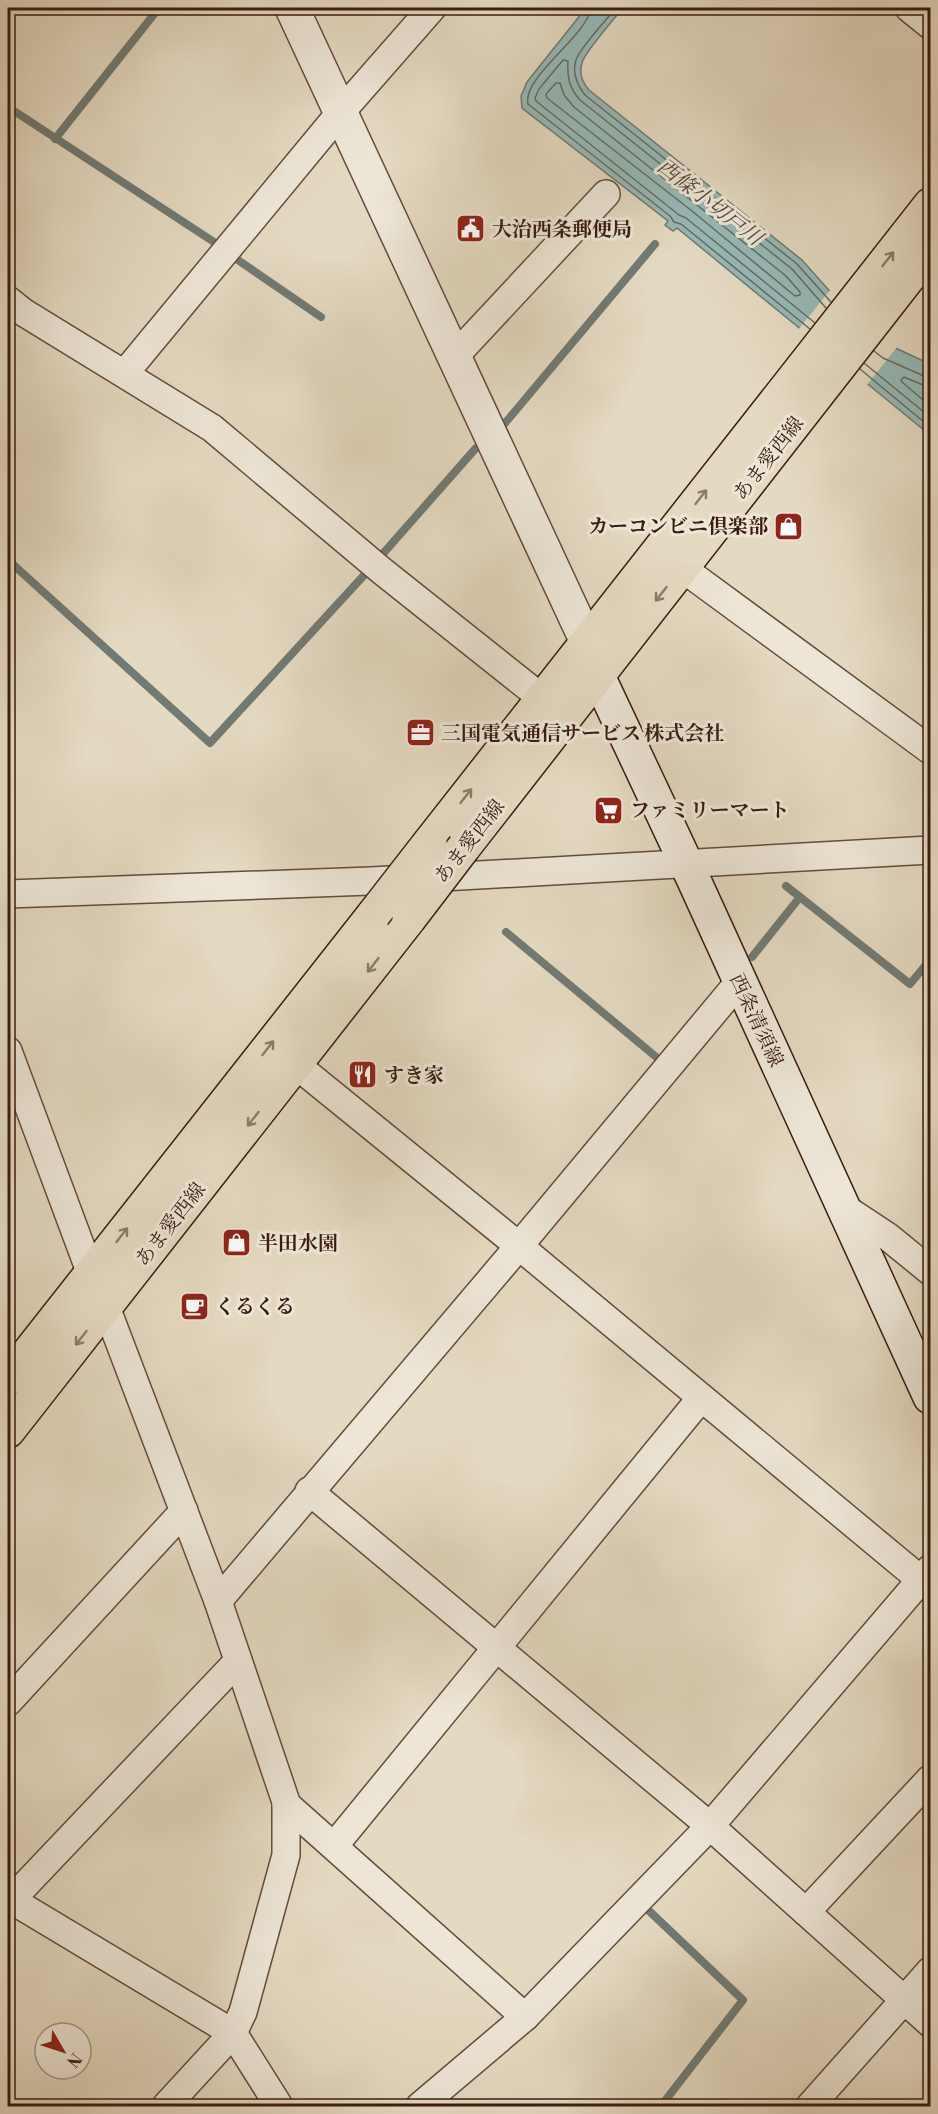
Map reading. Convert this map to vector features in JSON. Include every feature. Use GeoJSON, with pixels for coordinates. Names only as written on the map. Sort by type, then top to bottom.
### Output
{"type":"FeatureCollection","features":[{"type":"Feature","properties":{"kind":"main road","name":"西条清須線"},"geometry":{"type":"LineString","coordinates":[[292,8],[587,642],[598,676],[930,1397]]}},
{"type":"Feature","properties":{"kind":"main road","name":"あま愛西線"},"geometry":{"type":"LineString","coordinates":[[8,1380],[587,642],[863,314],[930,205]]}},
{"type":"Feature","properties":{"kind":"main road","name":"あま愛西線"},"geometry":{"type":"LineString","coordinates":[[863,314],[930,250]]}},
{"type":"Feature","properties":{"kind":"main road","name":"あま愛西線"},"geometry":{"type":"LineString","coordinates":[[8,1431],[682,568],[829,357]]}},
{"type":"Feature","properties":{"kind":"street"},"geometry":{"type":"LineString","coordinates":[[125,373],[340,113],[432,8]]}},
{"type":"Feature","properties":{"kind":"street"},"geometry":{"type":"LineString","coordinates":[[909,8],[930,25]]}},
{"type":"Feature","properties":{"kind":"street"},"geometry":{"type":"LineString","coordinates":[[454,357],[606,194]]}},
{"type":"Feature","properties":{"kind":"street"},"geometry":{"type":"LineString","coordinates":[[8,300],[22,312],[212,428],[382,571],[543,699]]}},
{"type":"Feature","properties":{"kind":"street"},"geometry":{"type":"LineString","coordinates":[[682,568],[930,750]]}},
{"type":"Feature","properties":{"kind":"street"},"geometry":{"type":"LineString","coordinates":[[8,894],[370,880],[930,850]]}},
{"type":"Feature","properties":{"kind":"street"},"geometry":{"type":"LineString","coordinates":[[218,1601],[739,982]]}},
{"type":"Feature","properties":{"kind":"street"},"geometry":{"type":"LineString","coordinates":[[8,1051],[91,1274]]}},
{"type":"Feature","properties":{"kind":"street"},"geometry":{"type":"LineString","coordinates":[[295,1064],[701,1398],[926,1575],[710,1826],[525,2017],[420,2106]]}},
{"type":"Feature","properties":{"kind":"street"},"geometry":{"type":"LineString","coordinates":[[843,1207],[887,1236],[930,1271]]}},
{"type":"Feature","properties":{"kind":"street"},"geometry":{"type":"LineString","coordinates":[[106,1307],[218,1601],[286,1804],[286,1855],[243,2012],[233,2033],[166,2106]]}},
{"type":"Feature","properties":{"kind":"street"},"geometry":{"type":"LineString","coordinates":[[334,1846],[701,1398]]}},
{"type":"Feature","properties":{"kind":"street"},"geometry":{"type":"LineString","coordinates":[[309,1491],[710,1826],[930,2023]]}},
{"type":"Feature","properties":{"kind":"street"},"geometry":{"type":"LineString","coordinates":[[8,1702],[184,1511]]}},
{"type":"Feature","properties":{"kind":"street"},"geometry":{"type":"LineString","coordinates":[[238,1661],[9,1899],[233,2033],[279,2106]]}},
{"type":"Feature","properties":{"kind":"street"},"geometry":{"type":"LineString","coordinates":[[806,1912],[930,1779]]}},
{"type":"Feature","properties":{"kind":"street"},"geometry":{"type":"LineString","coordinates":[[286,1804],[525,2017]]}},
{"type":"Feature","properties":{"kind":"street"},"geometry":{"type":"LineString","coordinates":[[810,2106],[930,1971]]}},
{"type":"Feature","properties":{"kind":"water","name":"西條小切戸川"},"geometry":{"type":"Polygon","coordinates":[[[586,8],[623,8],[584,58],[582,77],[589,90],[802,260],[842,305],[889,345],[930,364],[930,435],[677,228],[673,231],[665,225],[668,221],[522,108],[521,96],[527,82],[586,8]]]}},
{"type":"Feature","properties":{"kind":"pier"},"geometry":{"type":"Polygon","coordinates":[[[831,289],[890,343],[898,346],[866,386],[798,330],[831,289]]]}},
{"type":"Feature","properties":{"kind":"waterway"},"geometry":{"type":"LineString","coordinates":[[55,139],[159,8]]}},
{"type":"Feature","properties":{"kind":"waterway"},"geometry":{"type":"LineString","coordinates":[[8,107],[217,244]]}},
{"type":"Feature","properties":{"kind":"waterway"},"geometry":{"type":"LineString","coordinates":[[501,428],[655,244]]}},
{"type":"Feature","properties":{"kind":"waterway"},"geometry":{"type":"LineString","coordinates":[[232,256],[321,317]]}},
{"type":"Feature","properties":{"kind":"waterway"},"geometry":{"type":"LineString","coordinates":[[380,557],[476,448]]}},
{"type":"Feature","properties":{"kind":"waterway"},"geometry":{"type":"LineString","coordinates":[[8,560],[210,743],[367,572]]}},
{"type":"Feature","properties":{"kind":"waterway"},"geometry":{"type":"LineString","coordinates":[[786,886],[910,984],[930,960]]}},
{"type":"Feature","properties":{"kind":"waterway"},"geometry":{"type":"LineString","coordinates":[[752,957],[800,897]]}},
{"type":"Feature","properties":{"kind":"waterway"},"geometry":{"type":"LineString","coordinates":[[506,932],[661,1061]]}},
{"type":"Feature","properties":{"kind":"waterway"},"geometry":{"type":"LineString","coordinates":[[646,1908],[743,2000],[661,2106]]}},
{"type":"Feature","properties":{"kind":"place","name":"大治西条郵便局"},"geometry":{"type":"Point","coordinates":[471,229]}},
{"type":"Feature","properties":{"kind":"place","name":"カーコンビニ倶楽部"},"geometry":{"type":"Point","coordinates":[789,526]}},
{"type":"Feature","properties":{"kind":"place","name":"三国電気通信サービス 株式会社"},"geometry":{"type":"Point","coordinates":[420,733]}},
{"type":"Feature","properties":{"kind":"place","name":"ファミリーマート"},"geometry":{"type":"Point","coordinates":[609,810]}},
{"type":"Feature","properties":{"kind":"place","name":"すき家"},"geometry":{"type":"Point","coordinates":[363,1075]}},
{"type":"Feature","properties":{"kind":"place","name":"半田水園"},"geometry":{"type":"Point","coordinates":[237,1243]}},
{"type":"Feature","properties":{"kind":"place","name":"くるくる"},"geometry":{"type":"Point","coordinates":[194,1306]}}]}
